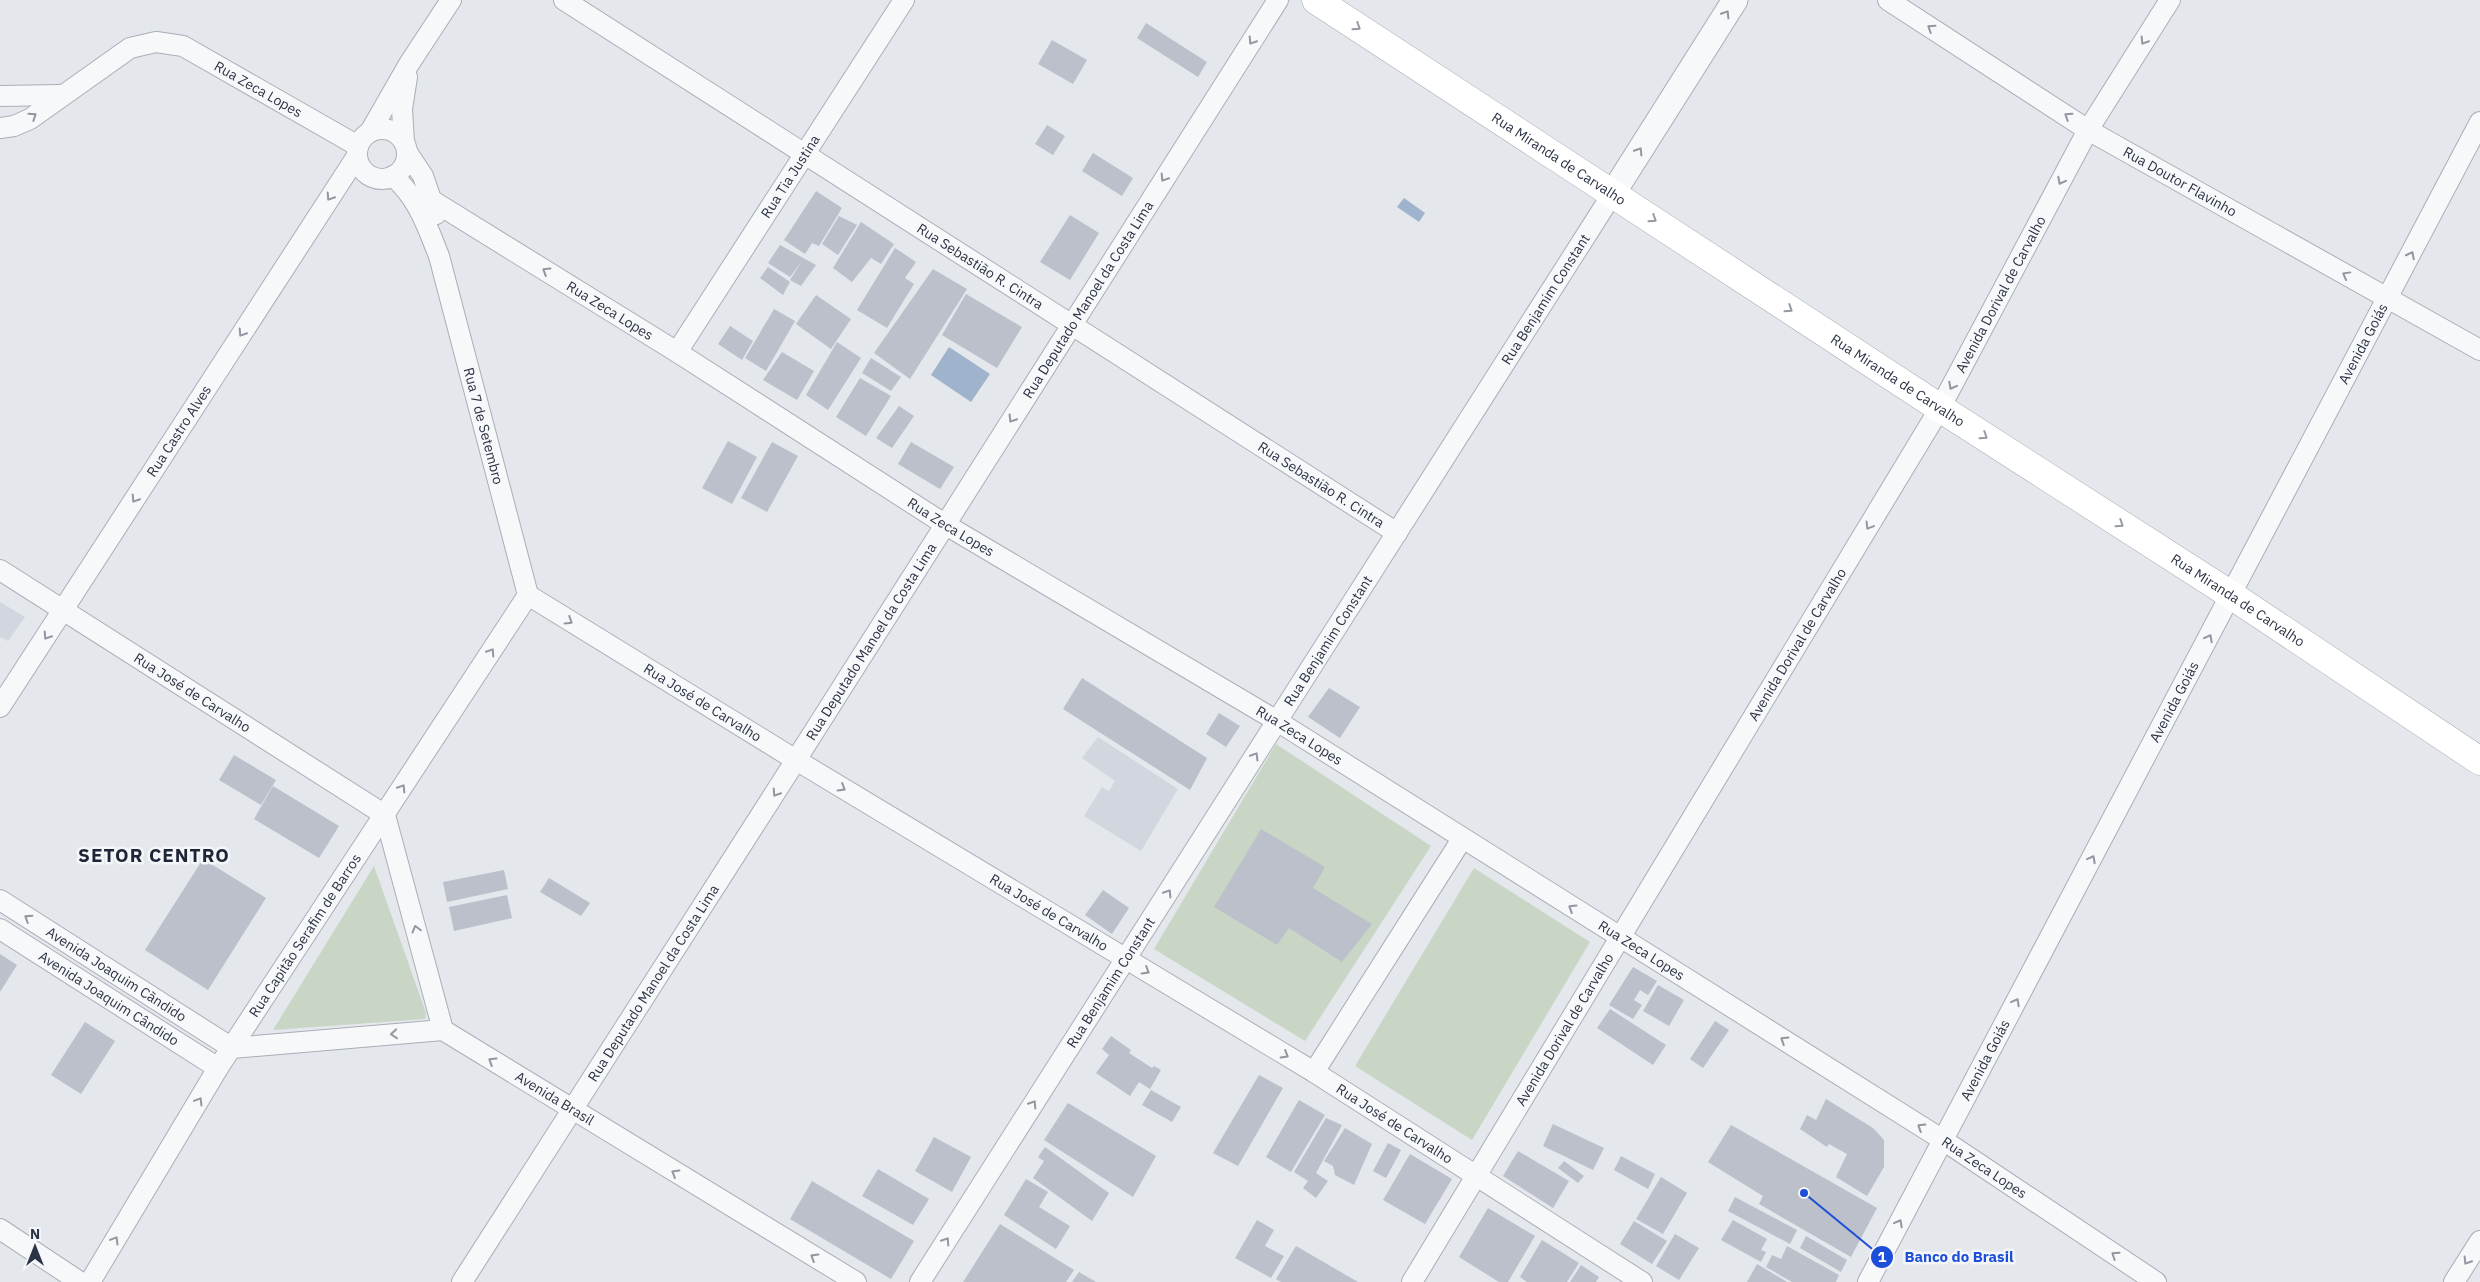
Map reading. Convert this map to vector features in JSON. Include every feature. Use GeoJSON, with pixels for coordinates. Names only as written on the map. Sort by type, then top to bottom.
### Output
{"type":"FeatureCollection","features":[{"type":"Feature","properties":{"kind":"main road","name":"Rua Miranda de Carvalho"},"geometry":{"type":"LineString","coordinates":[[1316,0],[1940,408],[2231,595],[2480,761]]}},
{"type":"Feature","properties":{"kind":"street","name":"Rua Castro Alves"},"geometry":{"type":"LineString","coordinates":[[0,707],[362,145],[409,64],[451,0]]}},
{"type":"Feature","properties":{"kind":"street","name":"Rua Sebastião R. Cintra"},"geometry":{"type":"LineString","coordinates":[[564,0],[1072,323],[1397,533]]}},
{"type":"Feature","properties":{"kind":"street","name":"Rua Tia Justina"},"geometry":{"type":"LineString","coordinates":[[677,352],[904,0]]}},
{"type":"Feature","properties":{"kind":"street","name":"Rua Deputado Manoel da Costa Lima"},"geometry":{"type":"LineString","coordinates":[[462,1282],[946,525],[1278,0]]}},
{"type":"Feature","properties":{"kind":"street","name":"Rua Benjamim Constant"},"geometry":{"type":"LineString","coordinates":[[920,1282],[1735,0]]}},
{"type":"Feature","properties":{"kind":"street","name":"Rua Doutor Flavinho"},"geometry":{"type":"LineString","coordinates":[[1888,0],[2088,130],[2480,350]]}},
{"type":"Feature","properties":{"kind":"street","name":"Avenida Dorival de Carvalho"},"geometry":{"type":"LineString","coordinates":[[1412,1282],[1621,939],[1940,408],[2088,130],[2170,0]]}},
{"type":"Feature","properties":{"kind":"street","name":"Rua Zeca Lopes"},"geometry":{"type":"LineString","coordinates":[[61,95],[130,48],[156,42],[183,46],[362,145]]}},
{"type":"Feature","properties":{"kind":"street","name":"Rua Castro Alves"},"geometry":{"type":"LineString","coordinates":[[406,147],[402,108],[409,64]]}},
{"type":"Feature","properties":{"kind":"street"},"geometry":{"type":"LineString","coordinates":[[0,96],[61,95]]}},
{"type":"Feature","properties":{"kind":"street"},"geometry":{"type":"LineString","coordinates":[[0,128],[14,126],[30,119],[61,95]]}},
{"type":"Feature","properties":{"kind":"street","name":"Avenida Goiás"},"geometry":{"type":"LineString","coordinates":[[1868,1282],[2480,122]]}},
{"type":"Feature","properties":{"kind":"street"},"geometry":{"type":"LineString","coordinates":[[380,129],[398,134],[406,147],[406,162],[401,170],[393,176],[384,179],[374,178],[359,165],[362,145],[380,129]]}},
{"type":"Feature","properties":{"kind":"street","name":"Rua 7 de Setembro"},"geometry":{"type":"LineString","coordinates":[[406,147],[423,176],[433,201],[439,230],[440,256]]}},
{"type":"Feature","properties":{"kind":"street","name":"Rua 7 de Setembro"},"geometry":{"type":"LineString","coordinates":[[393,176],[408,190],[420,209],[440,256],[528,595]]}},
{"type":"Feature","properties":{"kind":"street","name":"Rua Zeca Lopes"},"geometry":{"type":"LineString","coordinates":[[433,201],[677,352],[946,525],[1277,721],[1943,1140],[2156,1282]]}},
{"type":"Feature","properties":{"kind":"street","name":"Rua José de Carvalho"},"geometry":{"type":"LineString","coordinates":[[0,570],[385,814]]}},
{"type":"Feature","properties":{"kind":"street","name":"Rua José de Carvalho"},"geometry":{"type":"LineString","coordinates":[[528,595],[796,760],[1314,1072],[1642,1282]]}},
{"type":"Feature","properties":{"kind":"street","name":"Rua Capitão Serafim de Barros"},"geometry":{"type":"LineString","coordinates":[[90,1282],[218,1068],[528,595]]}},
{"type":"Feature","properties":{"kind":"street"},"geometry":{"type":"LineString","coordinates":[[232,1048],[443,1030],[385,814]]}},
{"type":"Feature","properties":{"kind":"street"},"geometry":{"type":"LineString","coordinates":[[1314,1072],[1462,839]]}},
{"type":"Feature","properties":{"kind":"street","name":"Avenida Joaquim Cãndido"},"geometry":{"type":"LineString","coordinates":[[0,900],[232,1048]]}},
{"type":"Feature","properties":{"kind":"street","name":"Avenida Joaquim Cândido"},"geometry":{"type":"LineString","coordinates":[[0,929],[218,1068]]}},
{"type":"Feature","properties":{"kind":"street","name":"Avenida Brasil"},"geometry":{"type":"LineString","coordinates":[[443,1030],[856,1282]]}},
{"type":"Feature","properties":{"kind":"street"},"geometry":{"type":"LineString","coordinates":[[0,1229],[80,1282]]}},
{"type":"Feature","properties":{"kind":"street"},"geometry":{"type":"LineString","coordinates":[[2454,1282],[2480,1241]]}},
{"type":"Feature","properties":{"kind":"shaded area"},"geometry":{"type":"Polygon","coordinates":[[[0,602],[25,617],[8,641],[0,637],[0,602]]]}},
{"type":"Feature","properties":{"kind":"shaded area"},"geometry":{"type":"Polygon","coordinates":[[[1098,737],[1178,789],[1141,851],[1084,816],[1102,787],[1109,791],[1115,781],[1082,758],[1098,737]]]}},
{"type":"Feature","properties":{"kind":"green space"},"geometry":{"type":"Polygon","coordinates":[[[1276,744],[1431,846],[1305,1041],[1154,949],[1276,744]]]}},
{"type":"Feature","properties":{"kind":"green space"},"geometry":{"type":"Polygon","coordinates":[[[374,866],[426,1013],[425,1019],[273,1030],[374,866]]]}},
{"type":"Feature","properties":{"kind":"green space"},"geometry":{"type":"Polygon","coordinates":[[[1474,868],[1590,942],[1472,1140],[1355,1066],[1474,868]]]}},
{"type":"Feature","properties":{"kind":"water"},"geometry":{"type":"Polygon","coordinates":[[[1404,198],[1425,213],[1419,222],[1397,207],[1404,198]]]}},
{"type":"Feature","properties":{"kind":"water"},"geometry":{"type":"Polygon","coordinates":[[[949,347],[990,374],[971,402],[931,375],[949,347]]]}},
{"type":"Feature","properties":{"kind":"building"},"geometry":{"type":"Polygon","coordinates":[[[1146,23],[1207,62],[1198,77],[1137,38],[1146,23]]]}},
{"type":"Feature","properties":{"kind":"building"},"geometry":{"type":"Polygon","coordinates":[[[1052,40],[1087,60],[1073,84],[1038,64],[1052,40]]]}},
{"type":"Feature","properties":{"kind":"building"},"geometry":{"type":"Polygon","coordinates":[[[1047,125],[1065,136],[1053,155],[1035,144],[1047,125]]]}},
{"type":"Feature","properties":{"kind":"building"},"geometry":{"type":"Polygon","coordinates":[[[1093,153],[1133,178],[1122,196],[1082,171],[1093,153]]]}},
{"type":"Feature","properties":{"kind":"building"},"geometry":{"type":"Polygon","coordinates":[[[816,191],[842,208],[819,246],[812,243],[805,254],[784,240],[816,191]]]}},
{"type":"Feature","properties":{"kind":"building"},"geometry":{"type":"Polygon","coordinates":[[[1070,215],[1099,233],[1070,280],[1040,262],[1070,215]]]}},
{"type":"Feature","properties":{"kind":"building"},"geometry":{"type":"Polygon","coordinates":[[[839,216],[857,225],[838,255],[822,244],[839,216]]]}},
{"type":"Feature","properties":{"kind":"building"},"geometry":{"type":"Polygon","coordinates":[[[861,222],[894,244],[881,264],[871,258],[852,282],[833,268],[861,222]]]}},
{"type":"Feature","properties":{"kind":"building"},"geometry":{"type":"Polygon","coordinates":[[[780,245],[816,265],[801,286],[790,280],[802,261],[790,277],[768,263],[780,245]]]}},
{"type":"Feature","properties":{"kind":"building"},"geometry":{"type":"Polygon","coordinates":[[[895,248],[916,262],[905,278],[914,284],[887,328],[857,310],[895,248]]]}},
{"type":"Feature","properties":{"kind":"building"},"geometry":{"type":"Polygon","coordinates":[[[768,267],[790,282],[783,295],[760,278],[768,267]]]}},
{"type":"Feature","properties":{"kind":"building"},"geometry":{"type":"Polygon","coordinates":[[[933,269],[967,289],[910,379],[874,353],[933,269]]]}},
{"type":"Feature","properties":{"kind":"building"},"geometry":{"type":"Polygon","coordinates":[[[966,294],[1022,327],[997,368],[942,335],[966,294]]]}},
{"type":"Feature","properties":{"kind":"building"},"geometry":{"type":"Polygon","coordinates":[[[816,295],[851,319],[831,349],[796,324],[816,295]]]}},
{"type":"Feature","properties":{"kind":"building"},"geometry":{"type":"Polygon","coordinates":[[[774,309],[795,321],[766,371],[745,358],[774,309]]]}},
{"type":"Feature","properties":{"kind":"building"},"geometry":{"type":"Polygon","coordinates":[[[730,326],[753,341],[742,360],[718,344],[730,326]]]}},
{"type":"Feature","properties":{"kind":"building"},"geometry":{"type":"Polygon","coordinates":[[[837,342],[861,358],[828,410],[806,395],[837,342]]]}},
{"type":"Feature","properties":{"kind":"building"},"geometry":{"type":"Polygon","coordinates":[[[782,352],[814,371],[797,400],[763,380],[782,352]]]}},
{"type":"Feature","properties":{"kind":"building"},"geometry":{"type":"Polygon","coordinates":[[[871,358],[901,377],[891,391],[862,373],[871,358]]]}},
{"type":"Feature","properties":{"kind":"building"},"geometry":{"type":"Polygon","coordinates":[[[860,378],[891,396],[866,436],[836,417],[860,378]]]}},
{"type":"Feature","properties":{"kind":"building"},"geometry":{"type":"Polygon","coordinates":[[[899,406],[914,416],[892,448],[876,438],[899,406]]]}},
{"type":"Feature","properties":{"kind":"building"},"geometry":{"type":"Polygon","coordinates":[[[728,441],[757,457],[732,504],[702,488],[728,441]]]}},
{"type":"Feature","properties":{"kind":"building"},"geometry":{"type":"Polygon","coordinates":[[[772,442],[798,456],[767,512],[741,498],[772,442]]]}},
{"type":"Feature","properties":{"kind":"building"},"geometry":{"type":"Polygon","coordinates":[[[911,442],[954,467],[940,489],[898,464],[911,442]]]}},
{"type":"Feature","properties":{"kind":"building"},"geometry":{"type":"Polygon","coordinates":[[[1082,678],[1207,758],[1190,790],[1063,709],[1082,678]]]}},
{"type":"Feature","properties":{"kind":"building"},"geometry":{"type":"Polygon","coordinates":[[[1329,688],[1360,707],[1340,738],[1308,717],[1329,688]]]}},
{"type":"Feature","properties":{"kind":"building"},"geometry":{"type":"Polygon","coordinates":[[[1219,713],[1240,726],[1226,747],[1206,734],[1219,713]]]}},
{"type":"Feature","properties":{"kind":"building"},"geometry":{"type":"Polygon","coordinates":[[[234,755],[276,780],[261,805],[219,780],[234,755]]]}},
{"type":"Feature","properties":{"kind":"building"},"geometry":{"type":"Polygon","coordinates":[[[273,786],[339,826],[319,858],[254,819],[273,786]]]}},
{"type":"Feature","properties":{"kind":"building"},"geometry":{"type":"Polygon","coordinates":[[[1261,829],[1325,867],[1313,888],[1372,924],[1342,962],[1289,928],[1277,945],[1214,907],[1261,829]]]}},
{"type":"Feature","properties":{"kind":"building"},"geometry":{"type":"Polygon","coordinates":[[[203,859],[266,898],[208,990],[145,950],[203,859]]]}},
{"type":"Feature","properties":{"kind":"building"},"geometry":{"type":"Polygon","coordinates":[[[504,870],[508,889],[447,902],[443,882],[504,870]]]}},
{"type":"Feature","properties":{"kind":"building"},"geometry":{"type":"Polygon","coordinates":[[[549,878],[590,903],[581,916],[540,892],[549,878]]]}},
{"type":"Feature","properties":{"kind":"building"},"geometry":{"type":"Polygon","coordinates":[[[1103,890],[1129,908],[1112,934],[1085,915],[1103,890]]]}},
{"type":"Feature","properties":{"kind":"building"},"geometry":{"type":"Polygon","coordinates":[[[507,895],[512,918],[454,931],[449,907],[507,895]]]}},
{"type":"Feature","properties":{"kind":"building"},"geometry":{"type":"Polygon","coordinates":[[[0,954],[17,965],[0,992],[0,954]]]}},
{"type":"Feature","properties":{"kind":"building"},"geometry":{"type":"Polygon","coordinates":[[[1633,967],[1657,981],[1648,995],[1640,990],[1634,1000],[1642,1005],[1633,1019],[1609,1005],[1633,967]]]}},
{"type":"Feature","properties":{"kind":"building"},"geometry":{"type":"Polygon","coordinates":[[[1658,985],[1684,1000],[1669,1026],[1643,1011],[1658,985]]]}},
{"type":"Feature","properties":{"kind":"building"},"geometry":{"type":"Polygon","coordinates":[[[1610,1009],[1666,1045],[1653,1065],[1597,1028],[1610,1009]]]}},
{"type":"Feature","properties":{"kind":"building"},"geometry":{"type":"Polygon","coordinates":[[[1715,1021],[1729,1030],[1703,1068],[1690,1059],[1715,1021]]]}},
{"type":"Feature","properties":{"kind":"building"},"geometry":{"type":"Polygon","coordinates":[[[85,1022],[115,1041],[81,1094],[51,1075],[85,1022]]]}},
{"type":"Feature","properties":{"kind":"building"},"geometry":{"type":"Polygon","coordinates":[[[1111,1036],[1131,1050],[1129,1053],[1152,1068],[1154,1066],[1161,1070],[1150,1089],[1139,1082],[1130,1096],[1096,1073],[1109,1055],[1102,1049],[1111,1036]]]}},
{"type":"Feature","properties":{"kind":"building"},"geometry":{"type":"Polygon","coordinates":[[[1259,1075],[1283,1088],[1238,1166],[1213,1153],[1259,1075]]]}},
{"type":"Feature","properties":{"kind":"building"},"geometry":{"type":"Polygon","coordinates":[[[1151,1090],[1181,1107],[1172,1122],[1142,1105],[1151,1090]]]}},
{"type":"Feature","properties":{"kind":"building"},"geometry":{"type":"Polygon","coordinates":[[[1826,1099],[1873,1128],[1884,1140],[1884,1167],[1867,1196],[1836,1177],[1847,1154],[1829,1144],[1827,1147],[1800,1129],[1807,1115],[1816,1120],[1826,1099]]]}},
{"type":"Feature","properties":{"kind":"building"},"geometry":{"type":"Polygon","coordinates":[[[1299,1100],[1325,1115],[1291,1172],[1266,1157],[1299,1100]]]}},
{"type":"Feature","properties":{"kind":"building"},"geometry":{"type":"Polygon","coordinates":[[[1068,1103],[1156,1156],[1133,1197],[1044,1140],[1068,1103]]]}},
{"type":"Feature","properties":{"kind":"building"},"geometry":{"type":"Polygon","coordinates":[[[1326,1118],[1342,1125],[1316,1173],[1328,1181],[1316,1198],[1303,1188],[1308,1181],[1294,1172],[1326,1118]]]}},
{"type":"Feature","properties":{"kind":"building"},"geometry":{"type":"Polygon","coordinates":[[[1553,1124],[1604,1148],[1593,1170],[1543,1146],[1553,1124]]]}},
{"type":"Feature","properties":{"kind":"building"},"geometry":{"type":"Polygon","coordinates":[[[1731,1125],[1877,1208],[1851,1257],[1759,1204],[1763,1196],[1708,1162],[1731,1125]]]}},
{"type":"Feature","properties":{"kind":"building"},"geometry":{"type":"Polygon","coordinates":[[[1345,1128],[1372,1144],[1354,1185],[1335,1175],[1333,1166],[1324,1161],[1345,1128]]]}},
{"type":"Feature","properties":{"kind":"building"},"geometry":{"type":"Polygon","coordinates":[[[934,1137],[971,1157],[952,1192],[915,1171],[934,1137]]]}},
{"type":"Feature","properties":{"kind":"building"},"geometry":{"type":"Polygon","coordinates":[[[1388,1143],[1401,1150],[1386,1178],[1373,1171],[1388,1143]]]}},
{"type":"Feature","properties":{"kind":"building"},"geometry":{"type":"Polygon","coordinates":[[[1045,1147],[1109,1193],[1092,1221],[1033,1178],[1044,1161],[1038,1157],[1045,1147]]]}},
{"type":"Feature","properties":{"kind":"building"},"geometry":{"type":"Polygon","coordinates":[[[1518,1151],[1569,1181],[1553,1208],[1503,1176],[1518,1151]]]}},
{"type":"Feature","properties":{"kind":"building"},"geometry":{"type":"Polygon","coordinates":[[[1410,1154],[1452,1179],[1425,1224],[1383,1200],[1410,1154]]]}},
{"type":"Feature","properties":{"kind":"building"},"geometry":{"type":"Polygon","coordinates":[[[1621,1156],[1655,1174],[1648,1189],[1614,1170],[1621,1156]]]}},
{"type":"Feature","properties":{"kind":"building"},"geometry":{"type":"Polygon","coordinates":[[[1564,1161],[1584,1176],[1578,1183],[1558,1168],[1564,1161]]]}},
{"type":"Feature","properties":{"kind":"building"},"geometry":{"type":"Polygon","coordinates":[[[878,1169],[929,1199],[913,1225],[862,1196],[878,1169]]]}},
{"type":"Feature","properties":{"kind":"building"},"geometry":{"type":"Polygon","coordinates":[[[1661,1177],[1687,1193],[1663,1234],[1636,1219],[1661,1177]]]}},
{"type":"Feature","properties":{"kind":"building"},"geometry":{"type":"Polygon","coordinates":[[[1026,1179],[1048,1192],[1039,1207],[1070,1226],[1056,1249],[1004,1215],[1026,1179]]]}},
{"type":"Feature","properties":{"kind":"building"},"geometry":{"type":"Polygon","coordinates":[[[812,1181],[914,1241],[891,1279],[790,1219],[812,1181]]]}},
{"type":"Feature","properties":{"kind":"building"},"geometry":{"type":"Polygon","coordinates":[[[1735,1197],[1797,1230],[1790,1244],[1728,1211],[1735,1197]]]}},
{"type":"Feature","properties":{"kind":"building"},"geometry":{"type":"Polygon","coordinates":[[[1488,1208],[1535,1236],[1508,1282],[1499,1282],[1459,1257],[1488,1208]]]}},
{"type":"Feature","properties":{"kind":"building"},"geometry":{"type":"Polygon","coordinates":[[[1257,1220],[1274,1230],[1265,1246],[1284,1256],[1271,1278],[1235,1258],[1257,1220]]]}},
{"type":"Feature","properties":{"kind":"building"},"geometry":{"type":"Polygon","coordinates":[[[1733,1220],[1767,1239],[1761,1250],[1766,1252],[1761,1262],[1721,1240],[1733,1220]]]}},
{"type":"Feature","properties":{"kind":"building"},"geometry":{"type":"Polygon","coordinates":[[[1634,1221],[1667,1241],[1652,1264],[1620,1244],[1634,1221]]]}},
{"type":"Feature","properties":{"kind":"building"},"geometry":{"type":"Polygon","coordinates":[[[1000,1224],[1074,1270],[1066,1282],[963,1282],[1000,1224]]]}},
{"type":"Feature","properties":{"kind":"building"},"geometry":{"type":"Polygon","coordinates":[[[1675,1234],[1699,1248],[1679,1280],[1656,1266],[1675,1234]]]}},
{"type":"Feature","properties":{"kind":"building"},"geometry":{"type":"Polygon","coordinates":[[[1806,1236],[1847,1260],[1841,1272],[1800,1248],[1806,1236]]]}},
{"type":"Feature","properties":{"kind":"building"},"geometry":{"type":"Polygon","coordinates":[[[1542,1240],[1579,1263],[1567,1282],[1527,1282],[1520,1277],[1542,1240]]]}},
{"type":"Feature","properties":{"kind":"building"},"geometry":{"type":"Polygon","coordinates":[[[1296,1246],[1358,1282],[1281,1282],[1276,1279],[1296,1246]]]}},
{"type":"Feature","properties":{"kind":"building"},"geometry":{"type":"Polygon","coordinates":[[[1787,1246],[1839,1275],[1836,1282],[1792,1282],[1766,1267],[1772,1255],[1781,1259],[1787,1246]]]}},
{"type":"Feature","properties":{"kind":"building"},"geometry":{"type":"Polygon","coordinates":[[[1757,1264],[1787,1282],[1747,1282],[1757,1264]]]}},
{"type":"Feature","properties":{"kind":"building"},"geometry":{"type":"Polygon","coordinates":[[[1581,1265],[1599,1277],[1596,1282],[1570,1282],[1581,1265]]]}},
{"type":"Feature","properties":{"kind":"building"},"geometry":{"type":"Polygon","coordinates":[[[1079,1272],[1096,1282],[1072,1282],[1079,1272]]]}},
{"type":"Feature","properties":{"kind":"place","name":"Banco do Brasil"},"geometry":{"type":"Point","coordinates":[1804,1193]}},
{"type":"Feature","properties":{"kind":"district","name":"SETOR CENTRO"},"geometry":{"type":"Point","coordinates":[154,855]}}]}
